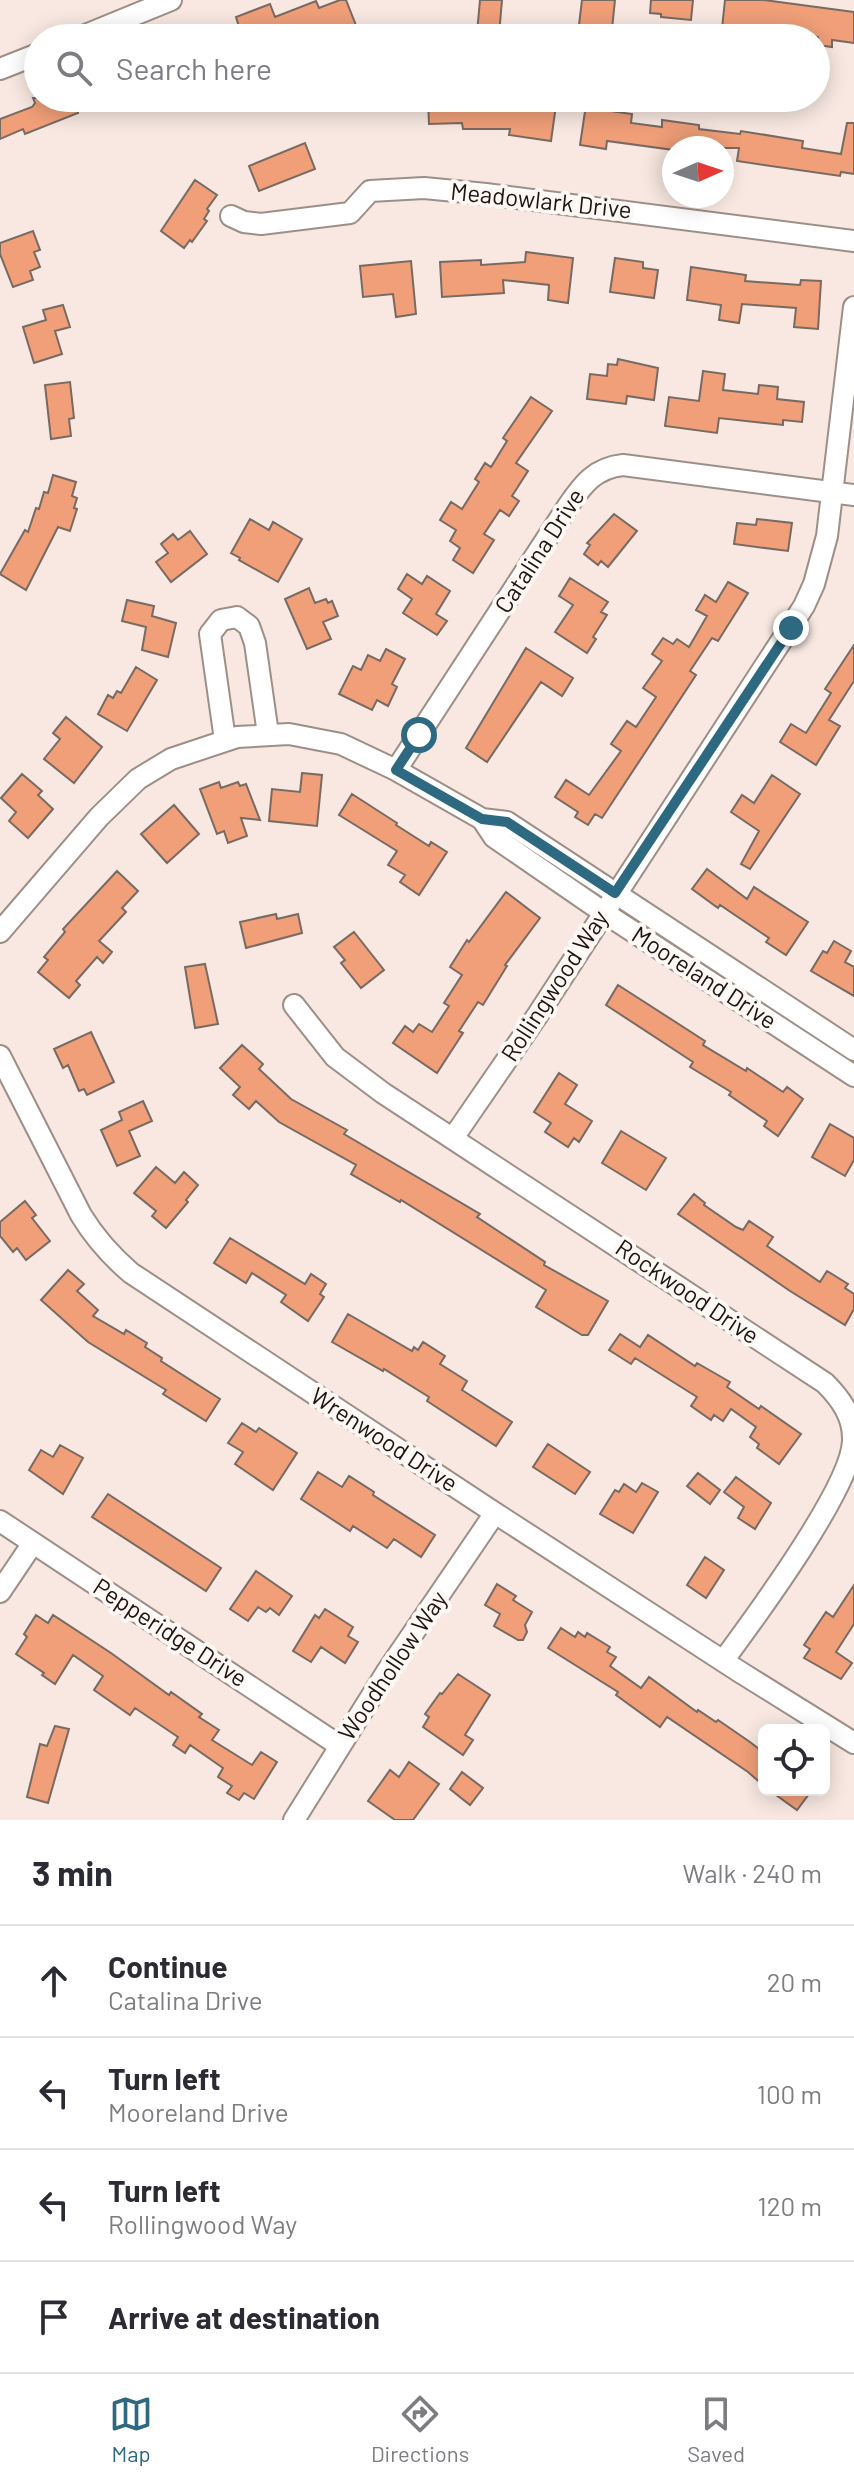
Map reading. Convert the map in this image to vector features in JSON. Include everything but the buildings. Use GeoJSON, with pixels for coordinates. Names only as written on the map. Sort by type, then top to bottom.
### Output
{"type":"FeatureCollection","features":[{"type":"Feature","properties":{"kind":"street"},"geometry":{"type":"LineString","coordinates":[[112,24],[171,0]]}},
{"type":"Feature","properties":{"kind":"street"},"geometry":{"type":"LineString","coordinates":[[0,69],[24,60]]}},
{"type":"Feature","properties":{"kind":"street","name":"Meadowlark Drive"},"geometry":{"type":"LineString","coordinates":[[231,216],[244,222],[261,224],[350,213],[370,191],[424,188],[854,241]]}},
{"type":"Feature","properties":{"kind":"street","name":"Rollingwood Way"},"geometry":{"type":"LineString","coordinates":[[453,1138],[804,606],[821,560],[833,492],[854,307]]}},
{"type":"Feature","properties":{"kind":"street","name":"Catalina Drive"},"geometry":{"type":"LineString","coordinates":[[396,770],[568,506],[587,480],[598,471],[623,465],[854,495]]}},
{"type":"Feature","properties":{"kind":"street"},"geometry":{"type":"LineString","coordinates":[[225,740],[210,634],[221,620],[237,617],[249,626],[255,643],[268,734]]}},
{"type":"Feature","properties":{"kind":"street","name":"Mooreland Drive"},"geometry":{"type":"LineString","coordinates":[[0,932],[125,791],[171,759],[225,740],[268,734],[316,738],[341,744],[396,770],[482,819],[507,822],[854,1050]]}},
{"type":"Feature","properties":{"kind":"street","name":"Mooreland Drive"},"geometry":{"type":"LineString","coordinates":[[482,819],[494,837],[854,1076]]}},
{"type":"Feature","properties":{"kind":"street","name":"Rockwood Drive"},"geometry":{"type":"LineString","coordinates":[[294,1005],[335,1057],[383,1093],[825,1383],[847,1408],[854,1441],[843,1477],[811,1532],[723,1661]]}},
{"type":"Feature","properties":{"kind":"street","name":"Wrenwood Drive"},"geometry":{"type":"LineString","coordinates":[[0,1056],[81,1215],[111,1256],[153,1288],[495,1513],[854,1743]]}},
{"type":"Feature","properties":{"kind":"street","name":"Woodhollow Way"},"geometry":{"type":"LineString","coordinates":[[294,1820],[386,1673],[495,1513]]}},
{"type":"Feature","properties":{"kind":"street","name":"Pepperidge Drive"},"geometry":{"type":"LineString","coordinates":[[0,1521],[340,1746]]}},
{"type":"Feature","properties":{"kind":"street"},"geometry":{"type":"LineString","coordinates":[[0,1592],[33,1543]]}},
{"type":"Feature","properties":{"kind":"route"},"geometry":{"type":"LineString","coordinates":[[419,735],[396,770],[482,819],[507,822],[615,893],[791,628]]}}]}
